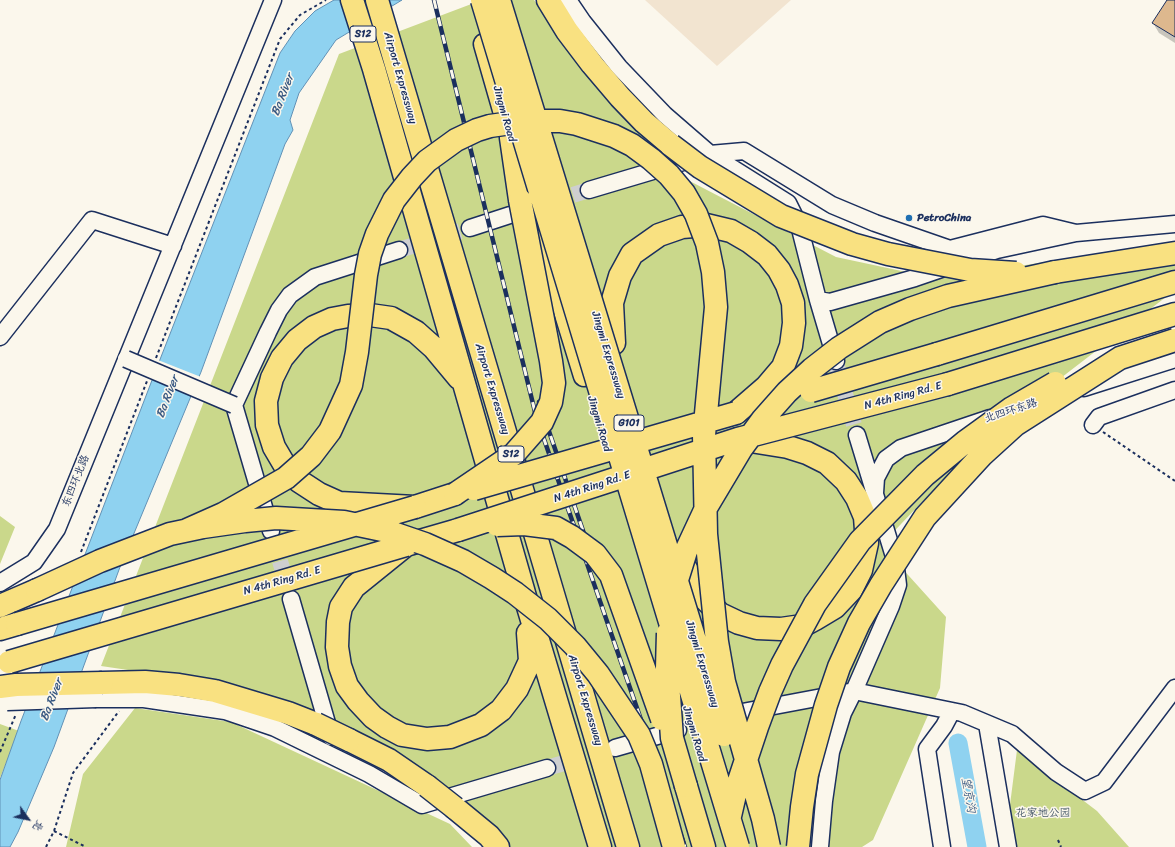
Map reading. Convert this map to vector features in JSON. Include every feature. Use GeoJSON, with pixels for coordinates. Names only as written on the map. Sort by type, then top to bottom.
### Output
{"type":"FeatureCollection","features":[{"type":"Feature","properties":{"kind":"highway","name":"Airport Expressway"},"geometry":{"type":"LineString","coordinates":[[352,0],[374,69],[526,600],[600,847]]}},
{"type":"Feature","properties":{"kind":"highway","name":"Airport Expressway"},"geometry":{"type":"LineString","coordinates":[[377,0],[628,847]]}},
{"type":"Feature","properties":{"kind":"highway","name":"Jingmi Expressway"},"geometry":{"type":"LineString","coordinates":[[499,0],[758,847]]}},
{"type":"Feature","properties":{"kind":"highway"},"geometry":{"type":"LineString","coordinates":[[548,0],[567,31],[592,64],[615,92],[644,122],[700,167],[781,216],[852,244],[888,254],[970,270],[1009,273],[1055,272]]}},
{"type":"Feature","properties":{"kind":"highway","name":"Jingmi Expressway"},"geometry":{"type":"LineString","coordinates":[[476,2],[738,847]]}},
{"type":"Feature","properties":{"kind":"highway"},"geometry":{"type":"LineString","coordinates":[[187,530],[223,514],[286,478],[310,456],[330,431],[351,385],[357,352],[366,275],[370,254],[377,234],[394,200],[427,161],[456,140],[477,130],[490,126],[525,121],[560,121],[577,124],[614,136],[632,145],[651,159],[684,193],[696,214],[707,243],[713,272],[716,288],[716,307],[704,435],[706,534],[717,642],[724,682],[763,819],[769,847]]}},
{"type":"Feature","properties":{"kind":"highway"},"geometry":{"type":"LineString","coordinates":[[455,494],[514,454],[542,422],[551,402],[554,383],[551,361],[515,207],[511,138]]}},
{"type":"Feature","properties":{"kind":"highway"},"geometry":{"type":"LineString","coordinates":[[614,343],[612,303],[620,276],[632,254],[659,235],[682,227],[706,225],[731,231],[750,242],[767,255],[782,275],[793,303],[794,323],[791,346],[782,367],[766,387],[736,413]]}},
{"type":"Feature","properties":{"kind":"highway"},"geometry":{"type":"LineString","coordinates":[[704,847],[672,738],[666,646],[670,612],[679,570],[686,551],[707,506],[741,449],[763,419],[787,392],[838,348],[880,322],[910,309],[948,296],[1055,272],[1175,253]]}},
{"type":"Feature","properties":{"kind":"highway"},"geometry":{"type":"LineString","coordinates":[[0,629],[455,494],[937,354],[1175,282]]}},
{"type":"Feature","properties":{"kind":"highway","name":"N 4th Ring Rd. E"},"geometry":{"type":"LineString","coordinates":[[0,664],[458,530],[738,439],[948,384],[1175,314]]}},
{"type":"Feature","properties":{"kind":"highway"},"geometry":{"type":"LineString","coordinates":[[415,507],[339,503],[319,494],[299,481],[284,464],[274,447],[267,425],[266,401],[272,378],[282,358],[297,340],[314,327],[332,319],[348,316],[370,315],[391,318],[416,332],[434,348],[464,383]]}},
{"type":"Feature","properties":{"kind":"highway"},"geometry":{"type":"LineString","coordinates":[[725,847],[728,823],[736,790],[770,692],[792,646],[816,604],[860,541],[925,475],[965,442],[1029,397],[1081,372],[1175,340]]}},
{"type":"Feature","properties":{"kind":"highway"},"geometry":{"type":"LineString","coordinates":[[798,847],[807,774],[826,705],[839,667],[859,623],[904,547],[925,517],[953,486],[1015,425],[1120,358]]}},
{"type":"Feature","properties":{"kind":"highway"},"geometry":{"type":"LineString","coordinates":[[683,564],[704,598],[720,614],[738,623],[756,628],[781,629],[802,626],[835,607],[851,590],[861,570],[867,543],[865,517],[846,481],[827,463],[807,453],[788,447],[738,439]]}},
{"type":"Feature","properties":{"kind":"highway"},"geometry":{"type":"LineString","coordinates":[[0,606],[100,560],[170,534],[224,524],[276,518],[344,522],[387,531],[425,544],[463,561],[515,593],[570,641],[598,674],[639,735],[651,764],[674,847]]}},
{"type":"Feature","properties":{"kind":"highway"},"geometry":{"type":"LineString","coordinates":[[458,530],[524,524],[556,528],[572,537],[595,554],[611,575],[686,786]]}},
{"type":"Feature","properties":{"kind":"highway"},"geometry":{"type":"LineString","coordinates":[[406,545],[354,587],[341,607],[338,622],[337,647],[340,666],[347,686],[358,701],[373,717],[386,727],[402,735],[427,739],[450,737],[481,726],[501,710],[517,689],[530,661],[526,600]]}},
{"type":"Feature","properties":{"kind":"highway"},"geometry":{"type":"LineString","coordinates":[[2,697],[16,685],[99,691],[145,682],[179,685],[215,691],[288,713],[316,724],[343,749],[388,760],[427,786],[455,808],[489,836],[498,847]]}},
{"type":"Feature","properties":{"kind":"main road","name":"G101"},"geometry":{"type":"LineString","coordinates":[[507,0],[683,564],[765,847]]}},
{"type":"Feature","properties":{"kind":"main road","name":"Jingmi Road"},"geometry":{"type":"LineString","coordinates":[[476,2],[511,138],[729,847]]}},
{"type":"Feature","properties":{"kind":"street","name":"东四环北路"},"geometry":{"type":"LineString","coordinates":[[0,583],[34,562],[56,529],[273,0]]}},
{"type":"Feature","properties":{"kind":"street"},"geometry":{"type":"LineString","coordinates":[[568,0],[583,22],[619,67],[665,115],[710,154],[788,203],[799,225],[824,301],[841,362]]}},
{"type":"Feature","properties":{"kind":"street"},"geometry":{"type":"LineString","coordinates":[[589,190],[710,154],[744,151],[832,205],[876,223],[950,249],[1043,224],[1076,233]]}},
{"type":"Feature","properties":{"kind":"street"},"geometry":{"type":"LineString","coordinates":[[470,228],[515,207]]}},
{"type":"Feature","properties":{"kind":"street"},"geometry":{"type":"LineString","coordinates":[[0,337],[92,220],[173,246]]}},
{"type":"Feature","properties":{"kind":"street"},"geometry":{"type":"LineString","coordinates":[[824,301],[916,278],[998,250],[1076,233],[1175,224]]}},
{"type":"Feature","properties":{"kind":"street"},"geometry":{"type":"LineString","coordinates":[[271,531],[234,405],[268,332],[290,295],[315,277],[399,250]]}},
{"type":"Feature","properties":{"kind":"street","name":"北四环东路"},"geometry":{"type":"LineString","coordinates":[[875,495],[876,478],[886,459],[900,448],[1175,359]]}},
{"type":"Feature","properties":{"kind":"street"},"geometry":{"type":"LineString","coordinates":[[126,360],[234,405]]}},
{"type":"Feature","properties":{"kind":"street"},"geometry":{"type":"LineString","coordinates":[[1093,425],[1099,417],[1175,390]]}},
{"type":"Feature","properties":{"kind":"street"},"geometry":{"type":"LineString","coordinates":[[820,847],[824,801],[831,752],[844,713],[892,606],[898,585],[895,560],[875,495],[861,434],[870,454],[876,458],[886,459]]}},
{"type":"Feature","properties":{"kind":"street"},"geometry":{"type":"LineString","coordinates":[[291,599],[343,749]]}},
{"type":"Feature","properties":{"kind":"street"},"geometry":{"type":"LineString","coordinates":[[737,713],[854,691],[952,711],[1012,734],[1056,772],[1085,792],[1104,782],[1175,688]]}},
{"type":"Feature","properties":{"kind":"street"},"geometry":{"type":"LineString","coordinates":[[99,691],[128,699],[144,699],[225,711],[343,749],[369,774],[422,805],[547,768]]}},
{"type":"Feature","properties":{"kind":"street"},"geometry":{"type":"LineString","coordinates":[[942,847],[927,749],[944,726],[952,711]]}},
{"type":"Feature","properties":{"kind":"street"},"geometry":{"type":"LineString","coordinates":[[987,724],[1008,847]]}},
{"type":"Feature","properties":{"kind":"street"},"geometry":{"type":"LineString","coordinates":[[615,748],[678,730]]}},
{"type":"Feature","properties":{"kind":"path"},"geometry":{"type":"LineString","coordinates":[[1093,425],[1175,481]]}},
{"type":"Feature","properties":{"kind":"path"},"geometry":{"type":"LineString","coordinates":[[46,847],[54,831],[73,773],[128,699]]}},
{"type":"Feature","properties":{"kind":"path"},"geometry":{"type":"LineString","coordinates":[[54,831],[86,847]]}},
{"type":"Feature","properties":{"kind":"path"},"geometry":{"type":"LineString","coordinates":[[1058,840],[1061,847]]}},
{"type":"Feature","properties":{"kind":"shaded area"},"geometry":{"type":"Polygon","coordinates":[[[645,0],[791,0],[717,66],[645,0]]]}},
{"type":"Feature","properties":{"kind":"green space"},"geometry":{"type":"Polygon","coordinates":[[[482,0],[534,0],[680,176],[836,257],[939,279],[1175,241],[1175,290],[983,438],[881,545],[946,617],[940,688],[873,840],[862,847],[503,847],[470,805],[312,711],[223,684],[101,666],[339,54],[482,0]]]}},
{"type":"Feature","properties":{"kind":"green space"},"geometry":{"type":"Polygon","coordinates":[[[0,516],[15,527],[0,564],[0,516]]]}},
{"type":"Feature","properties":{"kind":"green space"},"geometry":{"type":"Polygon","coordinates":[[[135,708],[231,722],[450,824],[472,847],[66,847],[83,774],[135,708]]]}},
{"type":"Feature","properties":{"kind":"green space"},"geometry":{"type":"Polygon","coordinates":[[[0,724],[19,731],[0,778],[0,724]]]}},
{"type":"Feature","properties":{"kind":"green space","name":"花家地公园"},"geometry":{"type":"Polygon","coordinates":[[[1017,750],[1097,811],[1129,847],[1009,847],[1006,836],[1017,750]]]}},
{"type":"Feature","properties":{"kind":"water","name":"Ba River"},"geometry":{"type":"Polygon","coordinates":[[[334,0],[402,0],[336,40],[299,93],[290,120],[293,130],[285,144],[201,372],[120,567],[54,747],[18,832],[10,847],[0,847],[0,780],[21,721],[159,362],[280,53],[295,31],[315,11],[334,0]]]}},
{"type":"Feature","properties":{"kind":"pier"},"geometry":{"type":"Polygon","coordinates":[[[158,360],[201,377],[194,394],[152,377],[158,360]]]}},
{"type":"Feature","properties":{"kind":"building"},"geometry":{"type":"Polygon","coordinates":[[[1167,0],[1175,0],[1175,37],[1152,23],[1167,0]]]}},
{"type":"Feature","properties":{"kind":"waterway","name":"望京沟"},"geometry":{"type":"LineString","coordinates":[[958,743],[977,847]]}},
{"type":"Feature","properties":{"kind":"tunnel"},"geometry":{"type":"LineString","coordinates":[[550,202],[589,190]]}},
{"type":"Feature","properties":{"kind":"tunnel"},"geometry":{"type":"LineString","coordinates":[[399,250],[470,228]]}},
{"type":"Feature","properties":{"kind":"tunnel"},"geometry":{"type":"LineString","coordinates":[[836,363],[857,435]]}},
{"type":"Feature","properties":{"kind":"tunnel"},"geometry":{"type":"LineString","coordinates":[[273,538],[289,591]]}},
{"type":"Feature","properties":{"kind":"tunnel"},"geometry":{"type":"LineString","coordinates":[[547,768],[609,750]]}},
{"type":"Feature","properties":{"kind":"railway"},"geometry":{"type":"LineString","coordinates":[[434,0],[536,416],[685,847]]}},
{"type":"Feature","properties":{"kind":"railway"},"geometry":{"type":"LineString","coordinates":[[539,402],[594,563]]}},
{"type":"Feature","properties":{"kind":"place","name":"PetroChina"},"geometry":{"type":"Point","coordinates":[909,218]}}]}
